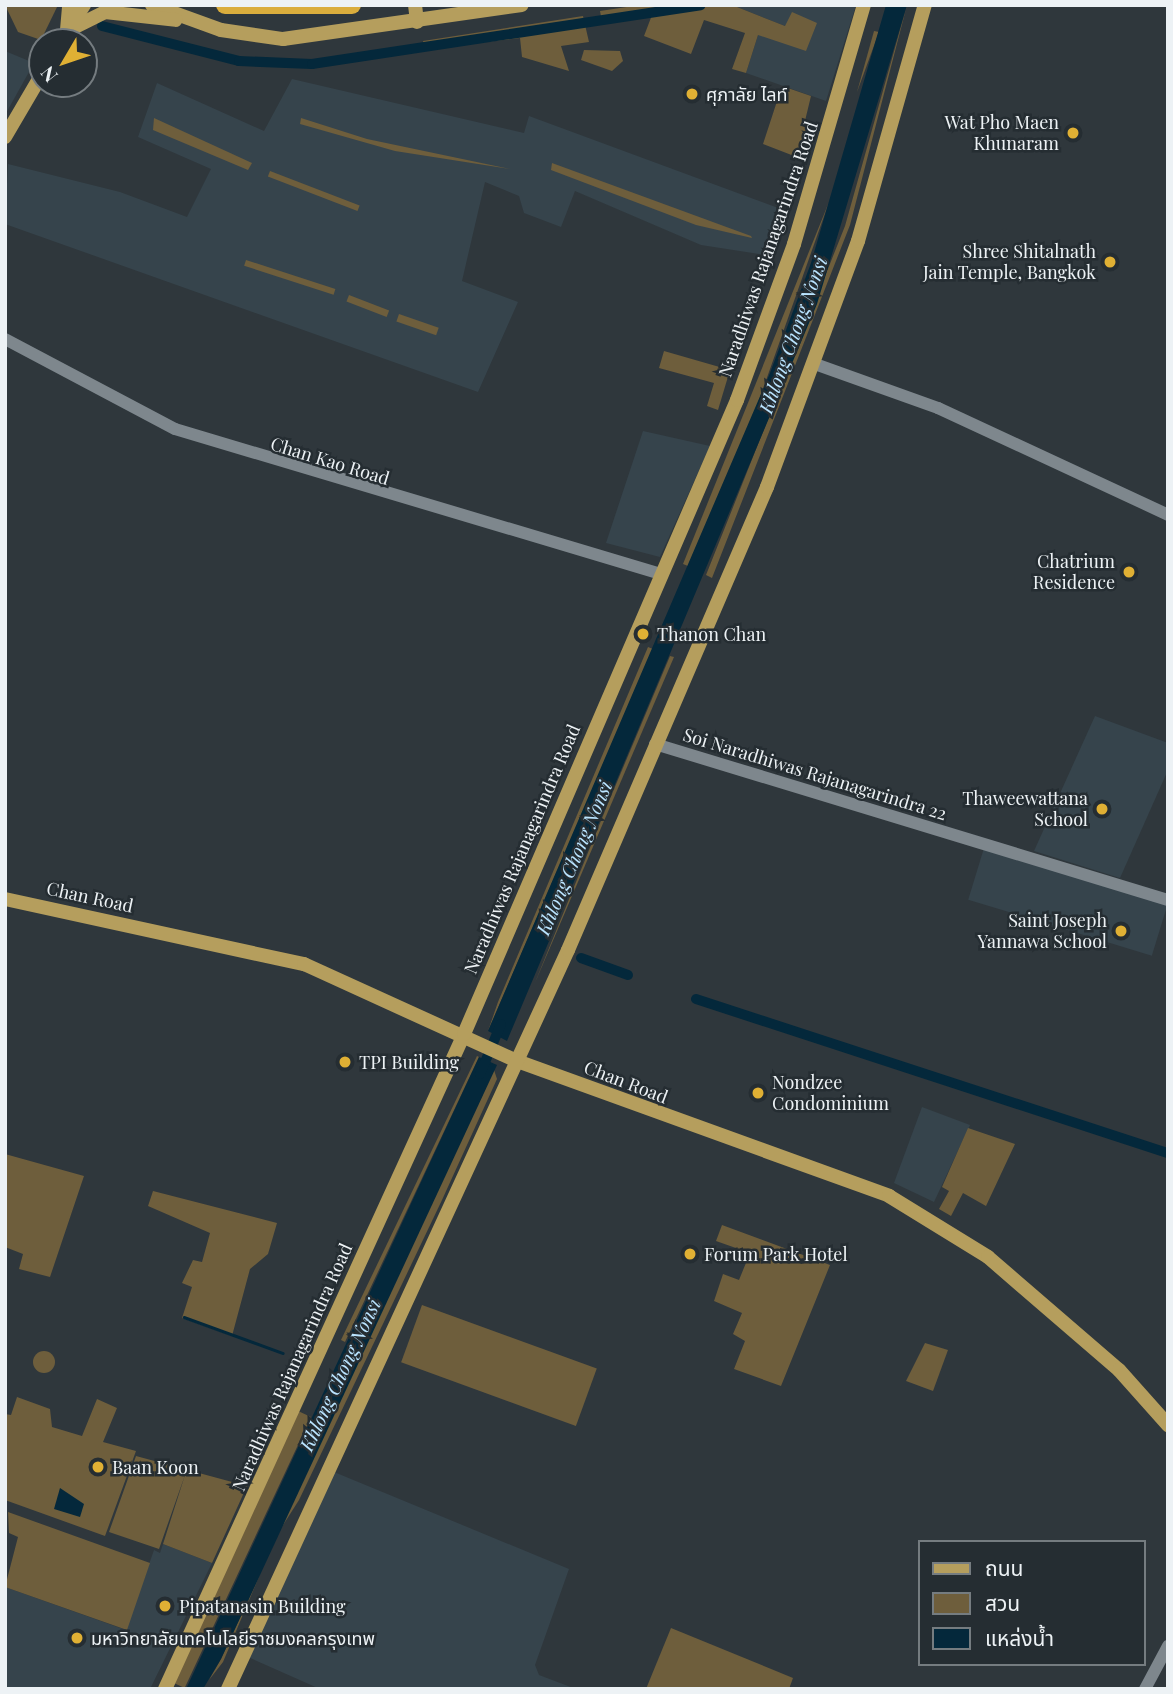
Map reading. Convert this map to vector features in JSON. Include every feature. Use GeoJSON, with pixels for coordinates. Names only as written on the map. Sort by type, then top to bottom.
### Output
{"type":"FeatureCollection","features":[{"type":"Feature","properties":{"kind":"highway"},"geometry":{"type":"LineString","coordinates":[[225,5],[352,5]]}},
{"type":"Feature","properties":{"kind":"main road"},"geometry":{"type":"LineString","coordinates":[[65,28],[69,5]]}},
{"type":"Feature","properties":{"kind":"main road"},"geometry":{"type":"LineString","coordinates":[[70,28],[84,5]]}},
{"type":"Feature","properties":{"kind":"main road"},"geometry":{"type":"LineString","coordinates":[[152,5],[190,21]]}},
{"type":"Feature","properties":{"kind":"main road"},"geometry":{"type":"LineString","coordinates":[[415,5],[417,22]]}},
{"type":"Feature","properties":{"kind":"main road"},"geometry":{"type":"LineString","coordinates":[[79,28],[105,12],[190,21],[283,38],[417,22],[522,5]]}},
{"type":"Feature","properties":{"kind":"main road","name":"Naradhiwas Rajanagarindra Road"},"geometry":{"type":"LineString","coordinates":[[165,1689],[470,1038],[772,308],[864,5]]}},
{"type":"Feature","properties":{"kind":"main road"},"geometry":{"type":"LineString","coordinates":[[228,1689],[655,744],[815,365],[858,241],[925,5]]}},
{"type":"Feature","properties":{"kind":"main road"},"geometry":{"type":"LineString","coordinates":[[5,137],[28,98]]}},
{"type":"Feature","properties":{"kind":"main road","name":"Chan Road"},"geometry":{"type":"LineString","coordinates":[[5,899],[304,964],[512,1059],[902,1202],[990,1258],[1119,1370],[1168,1424]]}},
{"type":"Feature","properties":{"kind":"street","name":"Chan Kao Road"},"geometry":{"type":"LineString","coordinates":[[5,339],[175,429],[661,574]]}},
{"type":"Feature","properties":{"kind":"street"},"geometry":{"type":"LineString","coordinates":[[815,365],[938,408],[1168,515]]}},
{"type":"Feature","properties":{"kind":"street","name":"Soi Naradhiwas Rajanagarindra 22"},"geometry":{"type":"LineString","coordinates":[[655,744],[1168,900]]}},
{"type":"Feature","properties":{"kind":"street"},"geometry":{"type":"LineString","coordinates":[[1145,1689],[1168,1646]]}},
{"type":"Feature","properties":{"kind":"shaded area"},"geometry":{"type":"Polygon","coordinates":[[[732,5],[856,5],[826,101],[746,73],[758,35],[785,26],[732,5]]]}},
{"type":"Feature","properties":{"kind":"shaded area"},"geometry":{"type":"Polygon","coordinates":[[[5,51],[28,61],[28,74],[5,115],[5,51]]]}},
{"type":"Feature","properties":{"kind":"shaded area"},"geometry":{"type":"Polygon","coordinates":[[[292,79],[524,133],[529,116],[789,212],[773,256],[701,245],[575,191],[561,227],[524,213],[519,196],[485,182],[462,281],[518,302],[478,392],[5,224],[8,164],[120,192],[187,217],[211,169],[138,137],[157,83],[264,131],[292,79]]]}},
{"type":"Feature","properties":{"kind":"shaded area"},"geometry":{"type":"Polygon","coordinates":[[[643,431],[710,446],[660,557],[606,543],[643,431]]]}},
{"type":"Feature","properties":{"kind":"shaded area","name":"Thaweewattana School"},"geometry":{"type":"Polygon","coordinates":[[[1095,716],[1168,743],[1168,770],[1120,878],[1034,851],[1095,716]]]}},
{"type":"Feature","properties":{"kind":"shaded area","name":"Saint Joseph Yannawa School"},"geometry":{"type":"Polygon","coordinates":[[[984,848],[1168,904],[1152,956],[968,900],[984,848]]]}},
{"type":"Feature","properties":{"kind":"shaded area"},"geometry":{"type":"Polygon","coordinates":[[[922,1107],[970,1125],[934,1202],[894,1183],[922,1107]]]}},
{"type":"Feature","properties":{"kind":"shaded area"},"geometry":{"type":"Polygon","coordinates":[[[334,1472],[569,1569],[535,1665],[539,1675],[576,1689],[320,1689],[248,1657],[334,1472]]]}},
{"type":"Feature","properties":{"kind":"shaded area","name":"มหาวิทยาลัยเทคโนโลยีราชมงคลกรุงเทพ"},"geometry":{"type":"Polygon","coordinates":[[[163,1544],[212,1563],[150,1689],[5,1689],[5,1587],[126,1630],[154,1550],[160,1553],[163,1544]]]}},
{"type":"Feature","properties":{"kind":"green space"},"geometry":{"type":"Polygon","coordinates":[[[5,5],[58,5],[47,28],[28,28],[28,35],[18,32],[5,5]]]}},
{"type":"Feature","properties":{"kind":"green space"},"geometry":{"type":"Polygon","coordinates":[[[640,5],[732,5],[785,26],[792,12],[817,23],[806,51],[758,35],[746,73],[732,69],[745,33],[704,20],[691,54],[644,36],[652,15],[602,22],[600,11],[640,5]]]}},
{"type":"Feature","properties":{"kind":"green space"},"geometry":{"type":"Polygon","coordinates":[[[907,5],[850,225],[712,578],[706,575],[845,226],[907,5]]]}},
{"type":"Feature","properties":{"kind":"green space"},"geometry":{"type":"Polygon","coordinates":[[[583,16],[589,42],[561,46],[569,71],[522,57],[520,38],[425,49],[423,41],[583,16]]]}},
{"type":"Feature","properties":{"kind":"green space"},"geometry":{"type":"Polygon","coordinates":[[[874,31],[879,32],[857,92],[874,31]]]}},
{"type":"Feature","properties":{"kind":"green space"},"geometry":{"type":"Polygon","coordinates":[[[584,50],[620,51],[623,61],[612,71],[581,60],[584,50]]]}},
{"type":"Feature","properties":{"kind":"green space"},"geometry":{"type":"Polygon","coordinates":[[[782,86],[811,96],[804,125],[817,131],[807,161],[763,144],[782,86]]]}},
{"type":"Feature","properties":{"kind":"green space"},"geometry":{"type":"Polygon","coordinates":[[[154,118],[252,163],[248,170],[153,130],[154,118]]]}},
{"type":"Feature","properties":{"kind":"green space"},"geometry":{"type":"Polygon","coordinates":[[[301,118],[367,139],[510,169],[395,151],[300,124],[301,118]]]}},
{"type":"Feature","properties":{"kind":"green space"},"geometry":{"type":"Polygon","coordinates":[[[552,163],[752,238],[696,225],[551,170],[552,163]]]}},
{"type":"Feature","properties":{"kind":"green space"},"geometry":{"type":"Polygon","coordinates":[[[270,171],[360,205],[357,211],[268,177],[270,171]]]}},
{"type":"Feature","properties":{"kind":"green space"},"geometry":{"type":"Polygon","coordinates":[[[829,202],[752,420],[688,566],[683,564],[829,202]]]}},
{"type":"Feature","properties":{"kind":"green space"},"geometry":{"type":"Polygon","coordinates":[[[246,260],[335,289],[334,295],[244,266],[246,260]]]}},
{"type":"Feature","properties":{"kind":"green space"},"geometry":{"type":"Polygon","coordinates":[[[349,295],[389,310],[387,317],[346,302],[349,295]]]}},
{"type":"Feature","properties":{"kind":"green space"},"geometry":{"type":"Polygon","coordinates":[[[399,314],[439,328],[436,335],[396,322],[399,314]]]}},
{"type":"Feature","properties":{"kind":"green space"},"geometry":{"type":"Polygon","coordinates":[[[664,351],[730,370],[718,410],[707,406],[714,383],[659,368],[664,351]]]}},
{"type":"Feature","properties":{"kind":"green space"},"geometry":{"type":"Polygon","coordinates":[[[648,647],[653,649],[488,1031],[498,1002],[648,647]]]}},
{"type":"Feature","properties":{"kind":"green space"},"geometry":{"type":"Polygon","coordinates":[[[670,656],[674,657],[534,985],[609,801],[670,656]]]}},
{"type":"Feature","properties":{"kind":"green space"},"geometry":{"type":"Polygon","coordinates":[[[477,1056],[479,1057],[345,1342],[341,1340],[477,1056]]]}},
{"type":"Feature","properties":{"kind":"green space"},"geometry":{"type":"Polygon","coordinates":[[[494,1070],[497,1079],[442,1200],[299,1500],[278,1533],[494,1070]]]}},
{"type":"Feature","properties":{"kind":"green space"},"geometry":{"type":"Polygon","coordinates":[[[968,1128],[1015,1144],[986,1206],[963,1193],[951,1216],[939,1209],[949,1191],[942,1187],[968,1128]]]}},
{"type":"Feature","properties":{"kind":"green space"},"geometry":{"type":"Polygon","coordinates":[[[5,1154],[84,1176],[50,1277],[19,1269],[23,1254],[5,1247],[5,1154]]]}},
{"type":"Feature","properties":{"kind":"green space"},"geometry":{"type":"Polygon","coordinates":[[[153,1191],[277,1223],[268,1254],[250,1269],[232,1336],[182,1318],[192,1287],[182,1283],[193,1260],[202,1262],[210,1233],[148,1206],[153,1191]]]}},
{"type":"Feature","properties":{"kind":"green space"},"geometry":{"type":"Polygon","coordinates":[[[722,1225],[830,1265],[781,1386],[734,1369],[745,1341],[733,1334],[742,1313],[714,1301],[723,1274],[739,1280],[750,1253],[716,1241],[722,1225]]]}},
{"type":"Feature","properties":{"kind":"green space"},"geometry":{"type":"Polygon","coordinates":[[[422,1305],[597,1369],[576,1426],[401,1362],[422,1305]]]}},
{"type":"Feature","properties":{"kind":"green space"},"geometry":{"type":"Polygon","coordinates":[[[925,1343],[948,1350],[933,1391],[906,1381],[925,1343]]]}},
{"type":"Feature","properties":{"kind":"green space"},"geometry":{"type":"Polygon","coordinates":[[[40,1351],[48,1351],[55,1358],[55,1366],[48,1373],[40,1373],[33,1366],[33,1358],[40,1351]]]}},
{"type":"Feature","properties":{"kind":"green space"},"geometry":{"type":"Polygon","coordinates":[[[17,1397],[50,1409],[52,1427],[82,1436],[97,1399],[117,1408],[103,1442],[136,1451],[105,1536],[5,1500],[5,1414],[11,1415],[17,1397]]]}},
{"type":"Feature","properties":{"kind":"green space"},"geometry":{"type":"Polygon","coordinates":[[[294,1409],[311,1417],[185,1688],[167,1680],[294,1409]]]}},
{"type":"Feature","properties":{"kind":"green space"},"geometry":{"type":"Polygon","coordinates":[[[136,1456],[247,1486],[212,1563],[163,1544],[185,1475],[159,1549],[109,1532],[136,1456]]]}},
{"type":"Feature","properties":{"kind":"green space"},"geometry":{"type":"Polygon","coordinates":[[[8,1512],[150,1563],[127,1630],[5,1587],[18,1537],[9,1533],[8,1512]]]}},
{"type":"Feature","properties":{"kind":"green space"},"geometry":{"type":"Polygon","coordinates":[[[261,1572],[223,1662],[209,1680],[221,1659],[261,1572]]]}},
{"type":"Feature","properties":{"kind":"green space"},"geometry":{"type":"Polygon","coordinates":[[[671,1628],[793,1678],[789,1689],[646,1689],[671,1628]]]}},
{"type":"Feature","properties":{"kind":"water"},"geometry":{"type":"Polygon","coordinates":[[[886,5],[907,5],[817,304],[507,1041],[488,1031],[770,373],[811,263],[886,5]]]}},
{"type":"Feature","properties":{"kind":"water"},"geometry":{"type":"Polygon","coordinates":[[[479,1057],[497,1065],[221,1659],[203,1689],[186,1689],[479,1057]]]}},
{"type":"Feature","properties":{"kind":"water"},"geometry":{"type":"Polygon","coordinates":[[[60,1488],[84,1504],[80,1517],[54,1509],[60,1488]]]}},
{"type":"Feature","properties":{"kind":"waterway"},"geometry":{"type":"LineString","coordinates":[[102,26],[239,61],[312,64],[701,5]]}},
{"type":"Feature","properties":{"kind":"waterway"},"geometry":{"type":"LineString","coordinates":[[581,958],[628,975]]}},
{"type":"Feature","properties":{"kind":"waterway"},"geometry":{"type":"LineString","coordinates":[[696,999],[1168,1153]]}},
{"type":"Feature","properties":{"kind":"waterway","name":"Khlong Chong Nonsi"},"geometry":{"type":"LineString","coordinates":[[480,1074],[501,1024]]}},
{"type":"Feature","properties":{"kind":"waterway"},"geometry":{"type":"LineString","coordinates":[[184,1317],[283,1353]]}},
{"type":"Feature","properties":{"kind":"place","name":"ศุภาลัย ไลท์"},"geometry":{"type":"Point","coordinates":[692,94]}},
{"type":"Feature","properties":{"kind":"place","name":"Wat Pho Maen Khunaram"},"geometry":{"type":"Point","coordinates":[1073,133]}},
{"type":"Feature","properties":{"kind":"place","name":"Shree Shitalnath Jain Temple, Bangkok"},"geometry":{"type":"Point","coordinates":[1110,262]}},
{"type":"Feature","properties":{"kind":"place","name":"Chatrium Residence"},"geometry":{"type":"Point","coordinates":[1129,572]}},
{"type":"Feature","properties":{"kind":"place","name":"Thanon Chan"},"geometry":{"type":"Point","coordinates":[643,634]}},
{"type":"Feature","properties":{"kind":"place","name":"Thaweewattana School"},"geometry":{"type":"Point","coordinates":[1102,809]}},
{"type":"Feature","properties":{"kind":"place","name":"Saint Joseph Yannawa School"},"geometry":{"type":"Point","coordinates":[1121,931]}},
{"type":"Feature","properties":{"kind":"place","name":"TPI Building"},"geometry":{"type":"Point","coordinates":[345,1062]}},
{"type":"Feature","properties":{"kind":"place","name":"Nondzee Condominium"},"geometry":{"type":"Point","coordinates":[758,1093]}},
{"type":"Feature","properties":{"kind":"place","name":"Forum Park Hotel"},"geometry":{"type":"Point","coordinates":[690,1254]}},
{"type":"Feature","properties":{"kind":"place","name":"Baan Koon"},"geometry":{"type":"Point","coordinates":[98,1467]}},
{"type":"Feature","properties":{"kind":"place","name":"Pipatanasin Building"},"geometry":{"type":"Point","coordinates":[165,1606]}},
{"type":"Feature","properties":{"kind":"place","name":"มหาวิทยาลัยเทคโนโลยีราชมงคลกรุงเทพ"},"geometry":{"type":"Point","coordinates":[77,1638]}}]}
